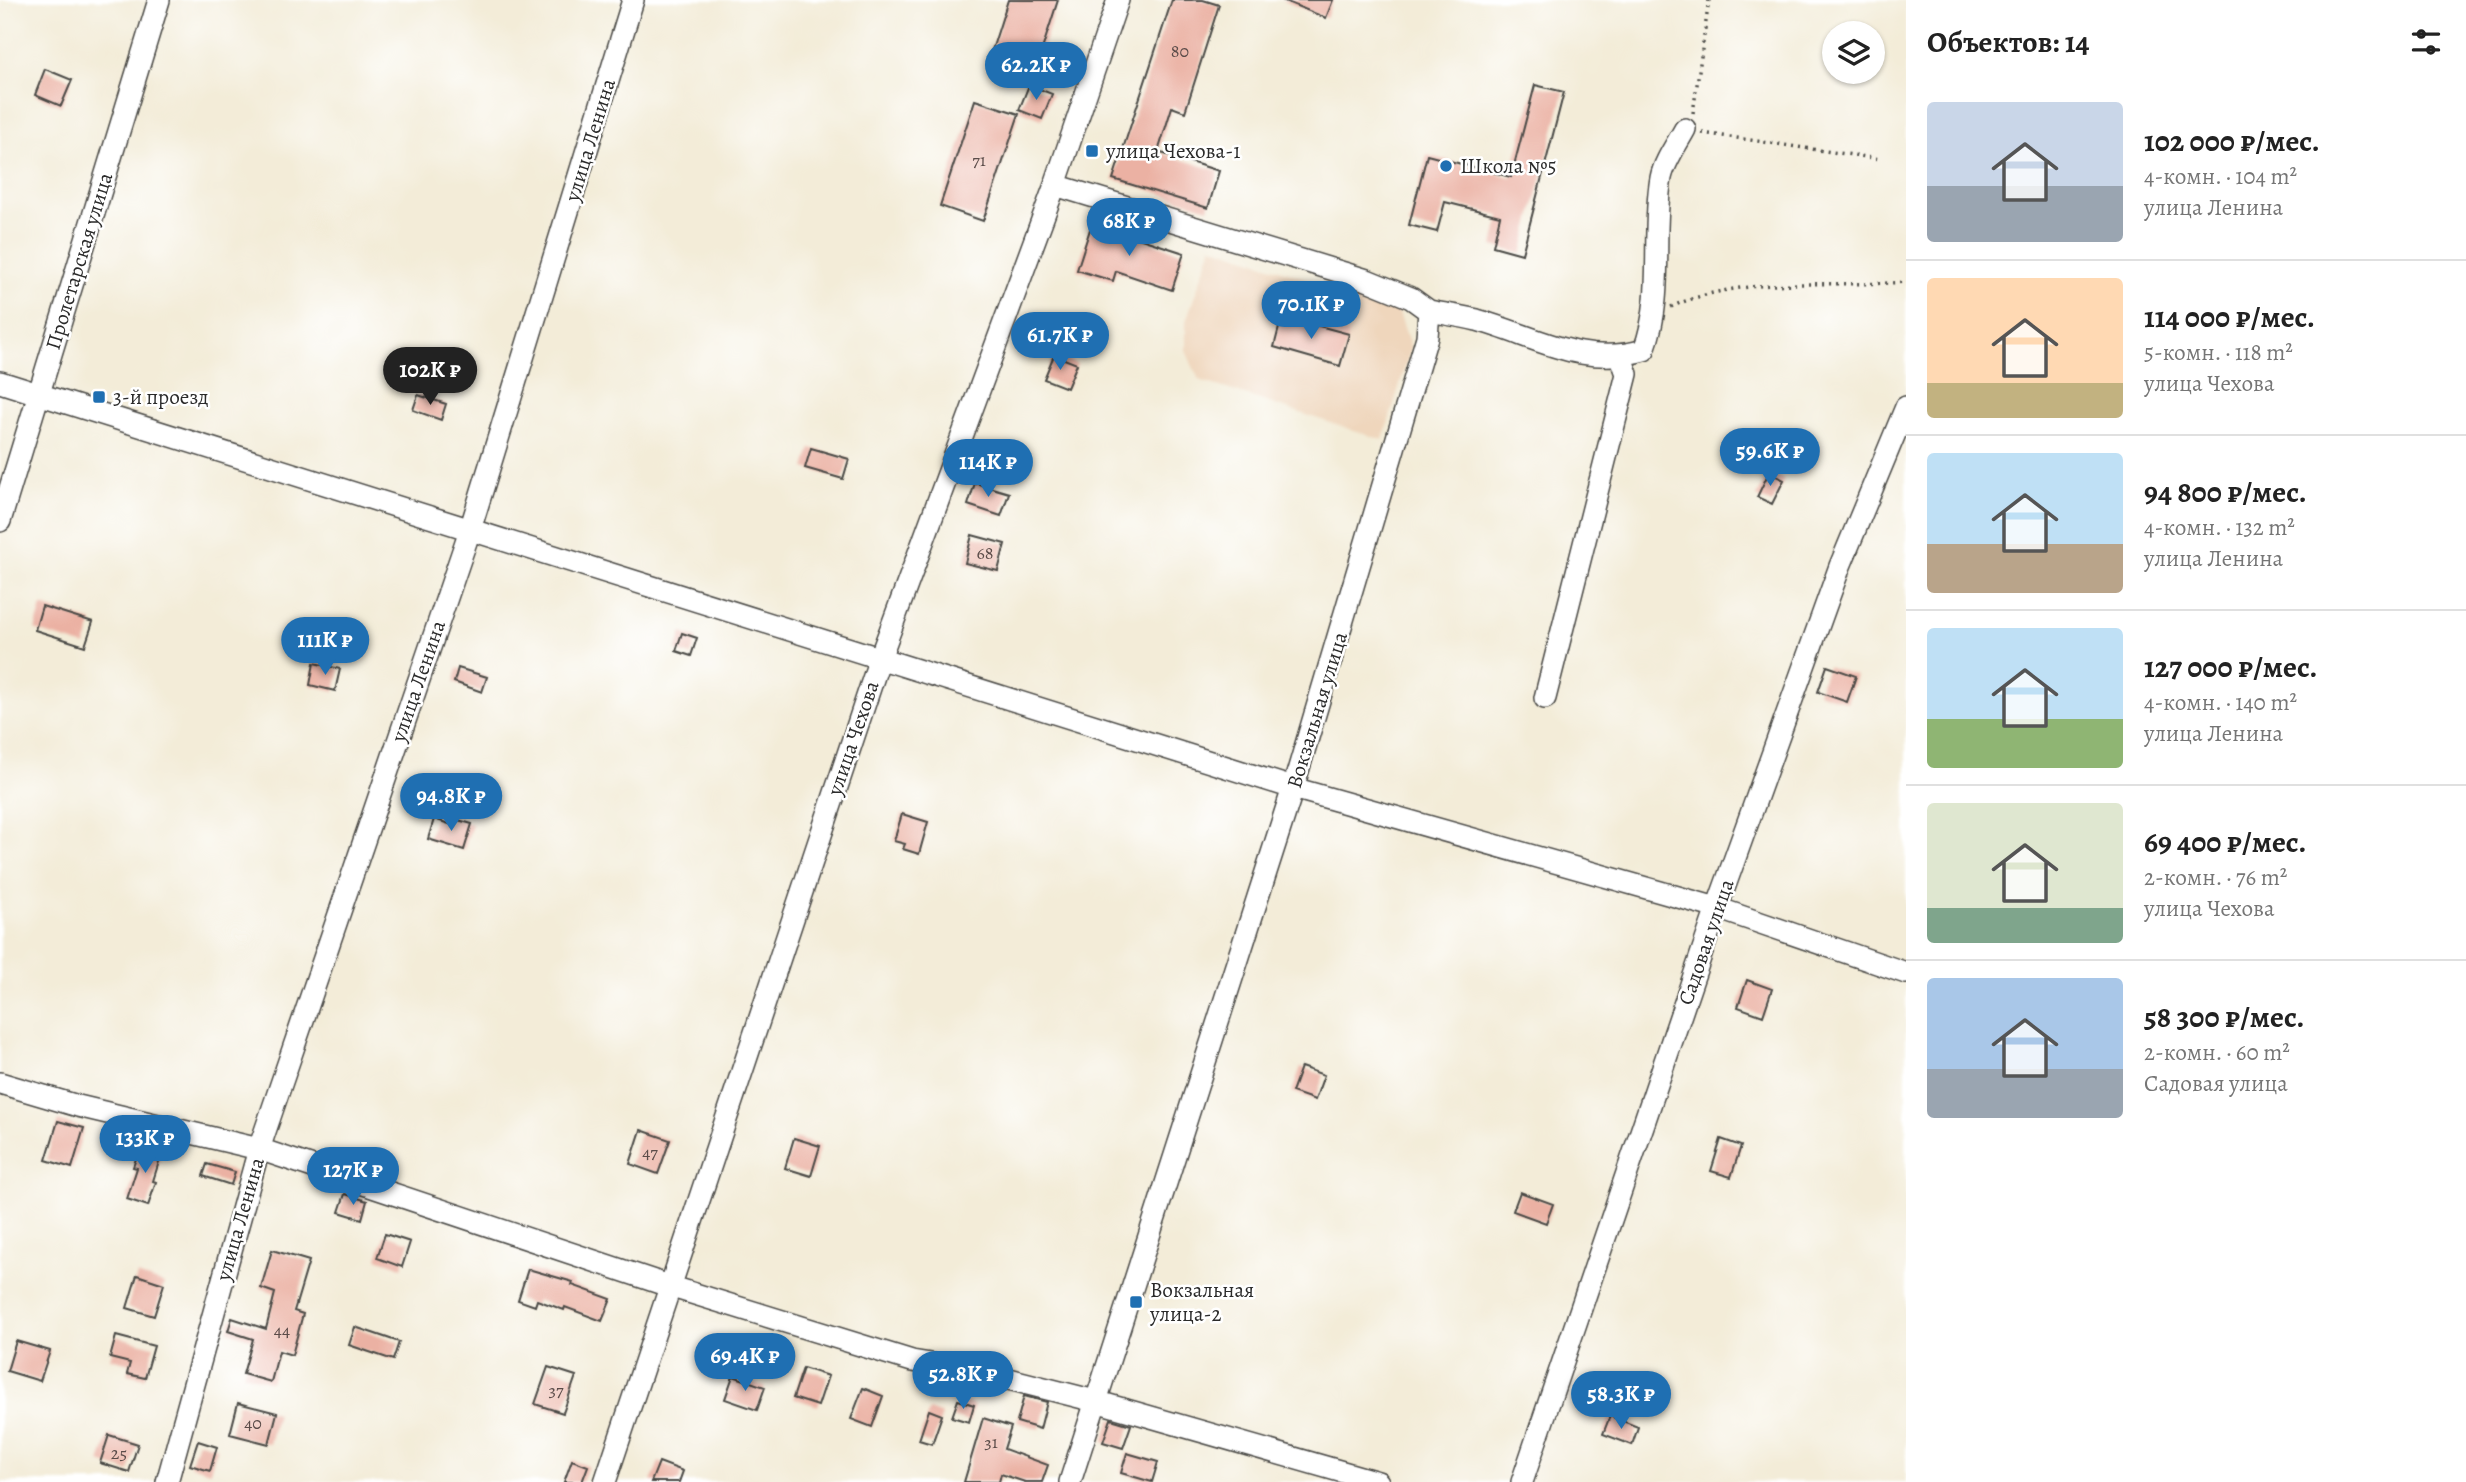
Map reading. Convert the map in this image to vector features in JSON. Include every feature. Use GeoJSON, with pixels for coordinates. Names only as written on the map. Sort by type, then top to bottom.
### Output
{"type":"FeatureCollection","features":[{"type":"Feature","properties":{"kind":"street","name":"Пролетарская улица"},"geometry":{"type":"LineString","coordinates":[[0,521],[159,0]]}},
{"type":"Feature","properties":{"kind":"street","name":"улица Ленина"},"geometry":{"type":"LineString","coordinates":[[167,1482],[259,1149],[470,530],[633,0]]}},
{"type":"Feature","properties":{"kind":"street","name":"улица Чехова"},"geometry":{"type":"LineString","coordinates":[[605,1482],[880,659],[1055,185],[1118,0]]}},
{"type":"Feature","properties":{"kind":"street"},"geometry":{"type":"LineString","coordinates":[[1055,185],[1367,280],[1412,298],[1429,311],[1477,320],[1567,351],[1621,357],[1644,350],[1651,333],[1657,285],[1657,215],[1662,175],[1685,130]]}},
{"type":"Feature","properties":{"kind":"street","name":"Вокзальная улица"},"geometry":{"type":"LineString","coordinates":[[1070,1482],[1293,788],[1427,337],[1429,311]]}},
{"type":"Feature","properties":{"kind":"street"},"geometry":{"type":"LineString","coordinates":[[1545,698],[1628,374],[1621,357]]}},
{"type":"Feature","properties":{"kind":"street"},"geometry":{"type":"LineString","coordinates":[[0,382],[1293,788],[1717,908],[1906,973]]}},
{"type":"Feature","properties":{"kind":"street","name":"Садовая улица"},"geometry":{"type":"LineString","coordinates":[[1522,1482],[1717,908],[1840,566],[1906,407]]}},
{"type":"Feature","properties":{"kind":"street"},"geometry":{"type":"LineString","coordinates":[[0,1083],[78,1106],[259,1149],[669,1286],[912,1361],[985,1373],[1378,1482]]}},
{"type":"Feature","properties":{"kind":"path"},"geometry":{"type":"LineString","coordinates":[[1709,0],[1693,112],[1685,130],[1880,159]]}},
{"type":"Feature","properties":{"kind":"path"},"geometry":{"type":"LineString","coordinates":[[1653,315],[1690,298],[1754,286],[1906,282]]}},
{"type":"Feature","properties":{"kind":"shaded area"},"geometry":{"type":"Polygon","coordinates":[[[1212,246],[1398,310],[1411,348],[1383,440],[1199,380],[1186,351],[1186,321],[1212,246]]]}},
{"type":"Feature","properties":{"kind":"building"},"geometry":{"type":"Polygon","coordinates":[[[1008,0],[1058,0],[1037,65],[992,50],[1008,0]]]}},
{"type":"Feature","properties":{"kind":"building"},"geometry":{"type":"Polygon","coordinates":[[[1172,0],[1203,0],[1219,5],[1185,112],[1172,107],[1158,152],[1219,171],[1208,208],[1113,179],[1172,0]]]}},
{"type":"Feature","properties":{"kind":"building"},"geometry":{"type":"Polygon","coordinates":[[[1282,0],[1333,0],[1326,18],[1282,0]]]}},
{"type":"Feature","properties":{"kind":"building"},"geometry":{"type":"Polygon","coordinates":[[[45,69],[72,80],[61,106],[35,95],[45,69]]]}},
{"type":"Feature","properties":{"kind":"building"},"geometry":{"type":"Polygon","coordinates":[[[1029,85],[1052,94],[1042,119],[1019,110],[1029,85]]]}},
{"type":"Feature","properties":{"kind":"building","name":"Школа №5"},"geometry":{"type":"Polygon","coordinates":[[[1535,85],[1564,92],[1522,254],[1493,246],[1500,216],[1445,202],[1437,232],[1409,225],[1427,155],[1511,177],[1535,85]]]}},
{"type":"Feature","properties":{"kind":"building"},"geometry":{"type":"Polygon","coordinates":[[[975,100],[1019,114],[983,221],[940,206],[975,100]]]}},
{"type":"Feature","properties":{"kind":"building"},"geometry":{"type":"Polygon","coordinates":[[[1092,223],[1184,253],[1172,290],[1116,271],[1113,281],[1077,270],[1092,223]]]}},
{"type":"Feature","properties":{"kind":"building"},"geometry":{"type":"Polygon","coordinates":[[[1282,316],[1349,334],[1340,366],[1274,347],[1282,316]]]}},
{"type":"Feature","properties":{"kind":"building"},"geometry":{"type":"Polygon","coordinates":[[[1054,355],[1077,364],[1067,388],[1044,379],[1054,355]]]}},
{"type":"Feature","properties":{"kind":"building"},"geometry":{"type":"Polygon","coordinates":[[[418,395],[446,404],[441,420],[413,410],[418,395]]]}},
{"type":"Feature","properties":{"kind":"building"},"geometry":{"type":"Polygon","coordinates":[[[811,448],[849,459],[843,479],[805,468],[811,448]]]}},
{"type":"Feature","properties":{"kind":"building"},"geometry":{"type":"Polygon","coordinates":[[[1769,472],[1784,480],[1772,504],[1757,497],[1769,472]]]}},
{"type":"Feature","properties":{"kind":"building"},"geometry":{"type":"Polygon","coordinates":[[[975,483],[1009,493],[1001,516],[968,505],[975,483]]]}},
{"type":"Feature","properties":{"kind":"building"},"geometry":{"type":"Polygon","coordinates":[[[972,535],[1005,544],[998,571],[965,563],[972,535]]]}},
{"type":"Feature","properties":{"kind":"building"},"geometry":{"type":"Polygon","coordinates":[[[42,606],[93,622],[85,646],[35,630],[42,606]]]}},
{"type":"Feature","properties":{"kind":"building"},"geometry":{"type":"Polygon","coordinates":[[[682,633],[697,638],[691,656],[676,651],[682,633]]]}},
{"type":"Feature","properties":{"kind":"building"},"geometry":{"type":"Polygon","coordinates":[[[314,663],[340,669],[335,691],[310,685],[314,663]]]}},
{"type":"Feature","properties":{"kind":"building"},"geometry":{"type":"Polygon","coordinates":[[[1827,666],[1856,676],[1847,702],[1818,692],[1827,666]]]}},
{"type":"Feature","properties":{"kind":"building"},"geometry":{"type":"Polygon","coordinates":[[[458,668],[487,677],[482,692],[454,682],[458,668]]]}},
{"type":"Feature","properties":{"kind":"building"},"geometry":{"type":"Polygon","coordinates":[[[902,814],[928,822],[919,854],[903,849],[905,844],[894,841],[902,814]]]}},
{"type":"Feature","properties":{"kind":"building"},"geometry":{"type":"Polygon","coordinates":[[[451,818],[472,824],[464,850],[428,839],[434,819],[449,824],[451,818]]]}},
{"type":"Feature","properties":{"kind":"building"},"geometry":{"type":"Polygon","coordinates":[[[1747,980],[1772,989],[1763,1016],[1738,1007],[1747,980]]]}},
{"type":"Feature","properties":{"kind":"building"},"geometry":{"type":"Polygon","coordinates":[[[1301,1067],[1324,1075],[1315,1100],[1292,1092],[1301,1067]]]}},
{"type":"Feature","properties":{"kind":"building"},"geometry":{"type":"Polygon","coordinates":[[[58,1121],[84,1128],[72,1168],[46,1160],[58,1121]]]}},
{"type":"Feature","properties":{"kind":"building"},"geometry":{"type":"Polygon","coordinates":[[[641,1130],[670,1140],[658,1174],[630,1164],[641,1130]]]}},
{"type":"Feature","properties":{"kind":"building"},"geometry":{"type":"Polygon","coordinates":[[[794,1138],[820,1146],[811,1176],[785,1168],[794,1138]]]}},
{"type":"Feature","properties":{"kind":"building"},"geometry":{"type":"Polygon","coordinates":[[[1721,1139],[1741,1146],[1731,1177],[1711,1171],[1721,1139]]]}},
{"type":"Feature","properties":{"kind":"building"},"geometry":{"type":"Polygon","coordinates":[[[141,1145],[162,1152],[148,1206],[127,1199],[137,1168],[133,1167],[141,1145]]]}},
{"type":"Feature","properties":{"kind":"building"},"geometry":{"type":"Polygon","coordinates":[[[207,1164],[235,1172],[231,1185],[203,1176],[207,1164]]]}},
{"type":"Feature","properties":{"kind":"building"},"geometry":{"type":"Polygon","coordinates":[[[1520,1192],[1553,1204],[1546,1223],[1513,1211],[1520,1192]]]}},
{"type":"Feature","properties":{"kind":"building"},"geometry":{"type":"Polygon","coordinates":[[[345,1194],[367,1201],[362,1219],[339,1212],[345,1194]]]}},
{"type":"Feature","properties":{"kind":"building"},"geometry":{"type":"Polygon","coordinates":[[[385,1234],[410,1242],[402,1267],[377,1258],[385,1234]]]}},
{"type":"Feature","properties":{"kind":"building"},"geometry":{"type":"Polygon","coordinates":[[[272,1250],[309,1261],[294,1311],[303,1314],[292,1355],[279,1351],[271,1382],[243,1374],[253,1339],[228,1331],[232,1318],[266,1329],[275,1293],[261,1288],[272,1250]]]}},
{"type":"Feature","properties":{"kind":"building"},"geometry":{"type":"Polygon","coordinates":[[[528,1269],[573,1282],[572,1285],[611,1299],[602,1321],[537,1300],[535,1306],[518,1300],[528,1269]]]}},
{"type":"Feature","properties":{"kind":"building"},"geometry":{"type":"Polygon","coordinates":[[[137,1275],[164,1284],[154,1316],[127,1308],[137,1275]]]}},
{"type":"Feature","properties":{"kind":"building"},"geometry":{"type":"Polygon","coordinates":[[[355,1327],[399,1342],[393,1360],[349,1345],[355,1327]]]}},
{"type":"Feature","properties":{"kind":"building"},"geometry":{"type":"Polygon","coordinates":[[[116,1336],[154,1346],[145,1378],[127,1374],[130,1363],[110,1358],[116,1336]]]}},
{"type":"Feature","properties":{"kind":"building"},"geometry":{"type":"Polygon","coordinates":[[[16,1341],[50,1351],[40,1381],[7,1371],[16,1341]]]}},
{"type":"Feature","properties":{"kind":"building"},"geometry":{"type":"Polygon","coordinates":[[[548,1367],[576,1376],[563,1413],[535,1404],[548,1367]]]}},
{"type":"Feature","properties":{"kind":"building"},"geometry":{"type":"Polygon","coordinates":[[[803,1368],[828,1376],[818,1406],[793,1398],[803,1368]]]}},
{"type":"Feature","properties":{"kind":"building"},"geometry":{"type":"Polygon","coordinates":[[[733,1376],[765,1387],[757,1410],[725,1399],[733,1376]]]}},
{"type":"Feature","properties":{"kind":"building"},"geometry":{"type":"Polygon","coordinates":[[[863,1388],[883,1396],[872,1427],[851,1419],[863,1388]]]}},
{"type":"Feature","properties":{"kind":"building"},"geometry":{"type":"Polygon","coordinates":[[[1024,1396],[1047,1402],[1040,1429],[1017,1422],[1024,1396]]]}},
{"type":"Feature","properties":{"kind":"building"},"geometry":{"type":"Polygon","coordinates":[[[958,1400],[974,1405],[969,1422],[952,1417],[958,1400]]]}},
{"type":"Feature","properties":{"kind":"building"},"geometry":{"type":"Polygon","coordinates":[[[238,1403],[277,1413],[269,1444],[230,1434],[238,1403]]]}},
{"type":"Feature","properties":{"kind":"building"},"geometry":{"type":"Polygon","coordinates":[[[929,1410],[942,1415],[932,1444],[919,1440],[929,1410]]]}},
{"type":"Feature","properties":{"kind":"building"},"geometry":{"type":"Polygon","coordinates":[[[1610,1416],[1638,1427],[1632,1445],[1603,1434],[1610,1416]]]}},
{"type":"Feature","properties":{"kind":"building"},"geometry":{"type":"Polygon","coordinates":[[[983,1418],[1011,1427],[1004,1449],[1048,1465],[1042,1482],[1025,1482],[1001,1474],[999,1482],[964,1482],[983,1418]]]}},
{"type":"Feature","properties":{"kind":"building"},"geometry":{"type":"Polygon","coordinates":[[[1111,1419],[1131,1425],[1123,1448],[1103,1442],[1111,1419]]]}},
{"type":"Feature","properties":{"kind":"building"},"geometry":{"type":"Polygon","coordinates":[[[109,1435],[138,1444],[129,1472],[100,1463],[109,1435]]]}},
{"type":"Feature","properties":{"kind":"building"},"geometry":{"type":"Polygon","coordinates":[[[198,1441],[217,1447],[210,1471],[190,1465],[198,1441]]]}},
{"type":"Feature","properties":{"kind":"building"},"geometry":{"type":"Polygon","coordinates":[[[1127,1453],[1158,1462],[1152,1482],[1121,1473],[1127,1453]]]}},
{"type":"Feature","properties":{"kind":"building"},"geometry":{"type":"Polygon","coordinates":[[[572,1460],[588,1466],[582,1482],[564,1482],[572,1460]]]}},
{"type":"Feature","properties":{"kind":"building"},"geometry":{"type":"Polygon","coordinates":[[[659,1462],[683,1471],[679,1482],[651,1482],[659,1462]]]}},
{"type":"Feature","properties":{"kind":"place","name":"улица Чехова-1"},"geometry":{"type":"Point","coordinates":[1092,151]}},
{"type":"Feature","properties":{"kind":"place","name":"Школа №5"},"geometry":{"type":"Point","coordinates":[1446,166]}},
{"type":"Feature","properties":{"kind":"place","name":"3-й проезд"},"geometry":{"type":"Point","coordinates":[99,397]}},
{"type":"Feature","properties":{"kind":"place","name":"Вокзальная улица-2"},"geometry":{"type":"Point","coordinates":[1136,1302]}}]}
